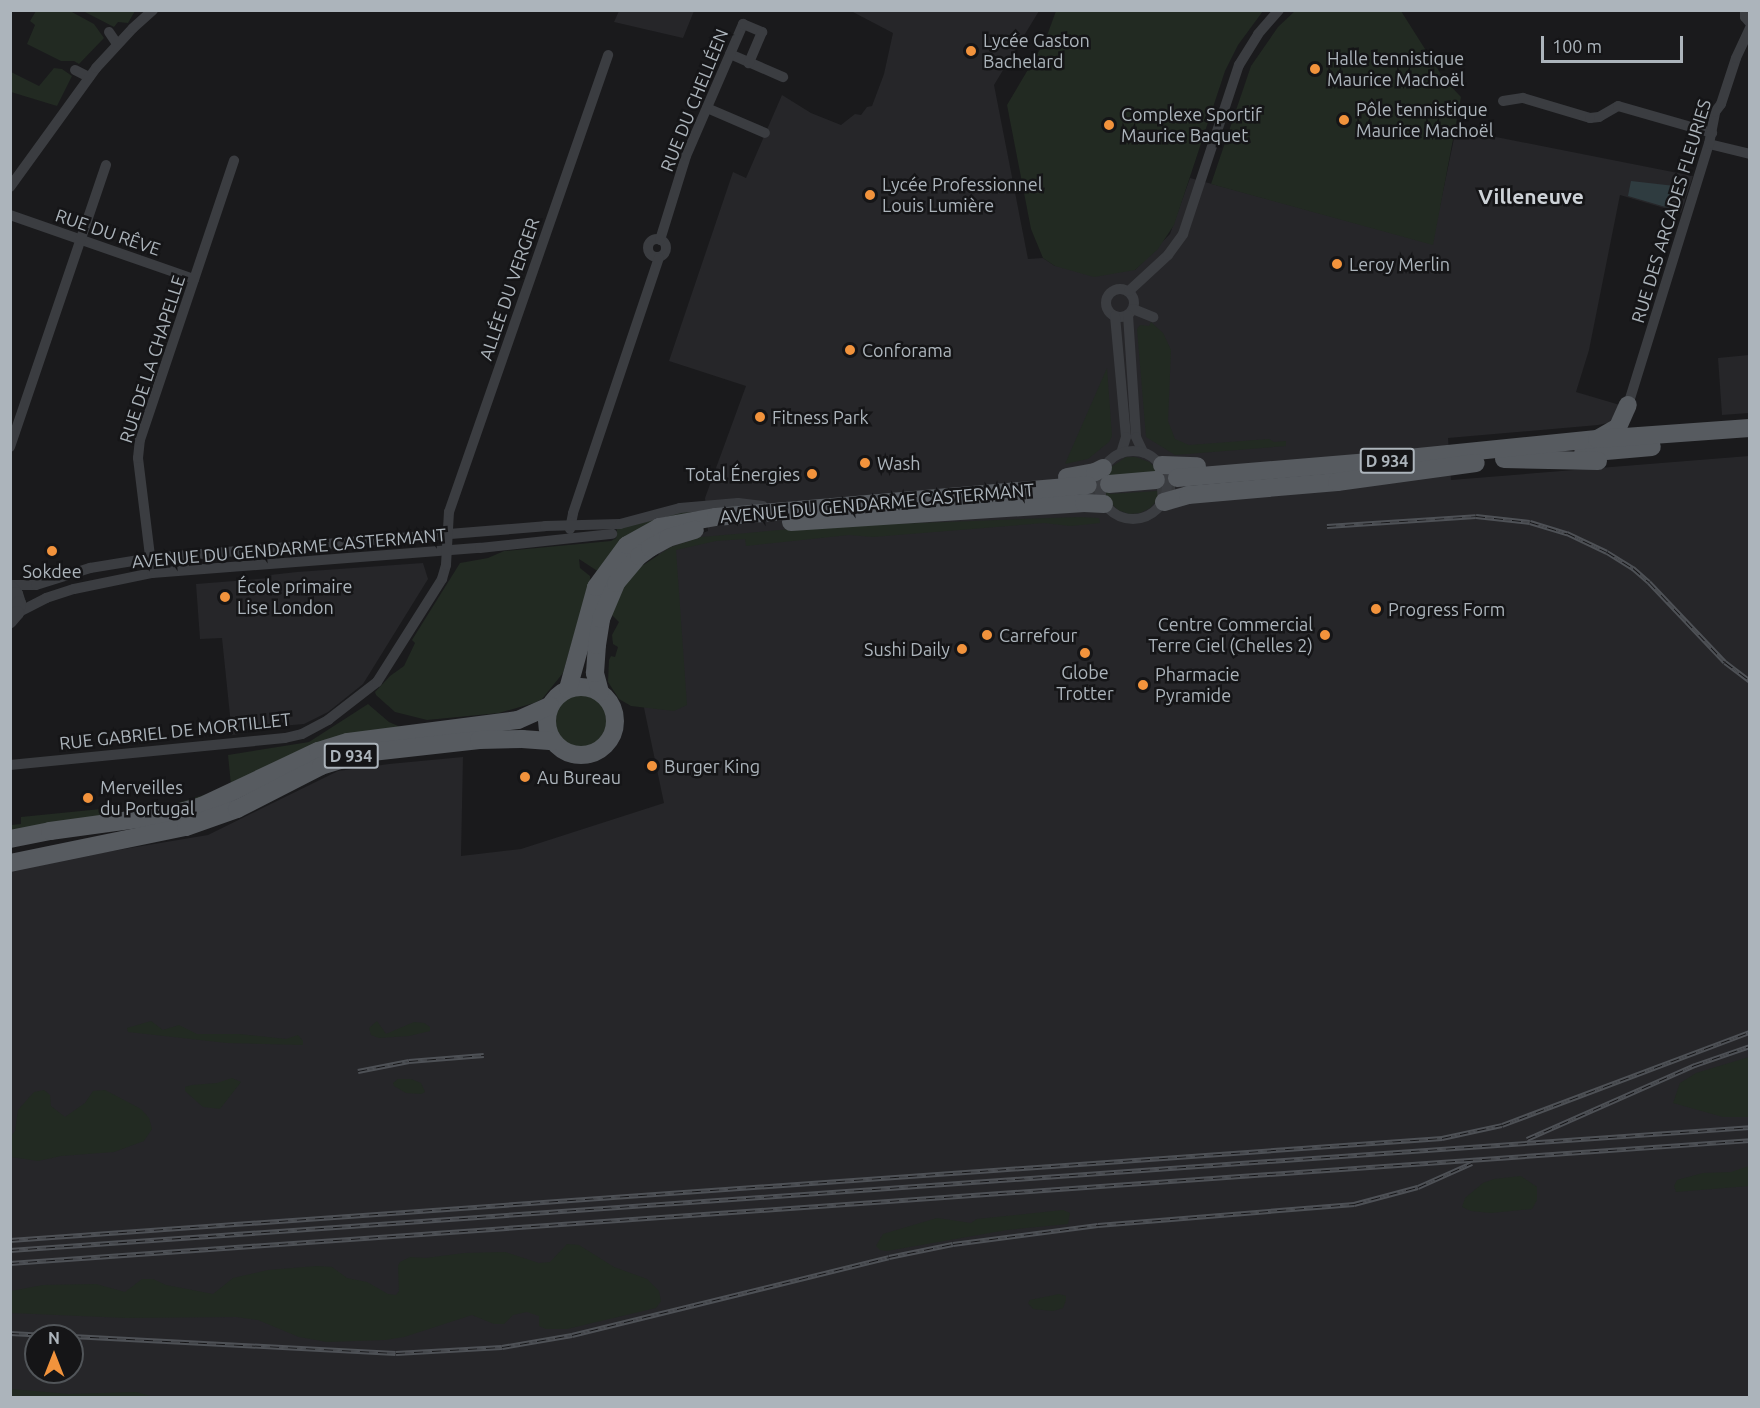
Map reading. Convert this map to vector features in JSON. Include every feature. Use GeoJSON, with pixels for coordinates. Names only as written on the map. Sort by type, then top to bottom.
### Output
{"type":"FeatureCollection","features":[{"type":"Feature","properties":{"kind":"main road"},"geometry":{"type":"LineString","coordinates":[[1628,405],[1634,426],[1658,434]]}},
{"type":"Feature","properties":{"kind":"main road"},"geometry":{"type":"LineString","coordinates":[[1160,484],[1187,467],[1597,439],[1617,427],[1628,405]]}},
{"type":"Feature","properties":{"kind":"main road"},"geometry":{"type":"LineString","coordinates":[[600,692],[595,665],[601,620],[616,583],[639,556],[660,542],[688,532],[761,514],[1076,476],[1106,487],[1160,484],[1188,495],[1348,481],[1498,460],[1597,461],[1613,457],[1621,443],[1628,405]]}},
{"type":"Feature","properties":{"kind":"main road","name":"D 934"},"geometry":{"type":"LineString","coordinates":[[1621,443],[1658,434],[1749,428]]}},
{"type":"Feature","properties":{"kind":"main road","name":"D 934"},"geometry":{"type":"LineString","coordinates":[[1498,460],[1178,482],[1597,439],[1621,443],[1749,439]]}},
{"type":"Feature","properties":{"kind":"main road"},"geometry":{"type":"LineString","coordinates":[[568,689],[599,582],[627,545],[642,534],[687,515],[908,516],[1084,503],[1106,487]]}},
{"type":"Feature","properties":{"kind":"main road","name":"AVENUE DU GENDARME CASTERMANT"},"geometry":{"type":"LineString","coordinates":[[666,525],[725,516],[1088,489],[834,514],[761,514]]}},
{"type":"Feature","properties":{"kind":"main road"},"geometry":{"type":"LineString","coordinates":[[581,686],[600,692],[611,704],[616,721],[611,738],[604,747],[594,753],[576,755],[561,749],[553,741],[547,724],[550,706],[557,696],[568,689],[581,686]]}},
{"type":"Feature","properties":{"kind":"main road","name":"D 934"},"geometry":{"type":"LineString","coordinates":[[10,839],[180,812],[234,792],[318,751],[348,742],[518,720],[550,706]]}},
{"type":"Feature","properties":{"kind":"main road","name":"D 934"},"geometry":{"type":"LineString","coordinates":[[10,863],[164,832],[221,816],[321,766],[363,753],[479,740],[522,738],[553,741]]}},
{"type":"Feature","properties":{"kind":"main road","name":"D 934"},"geometry":{"type":"LineString","coordinates":[[10,857],[69,844],[164,832]]}},
{"type":"Feature","properties":{"kind":"street"},"geometry":{"type":"LineString","coordinates":[[10,187],[89,77],[117,44],[153,10]]}},
{"type":"Feature","properties":{"kind":"street"},"geometry":{"type":"LineString","coordinates":[[1129,291],[1168,255],[1183,234],[1239,65],[1258,34],[1279,10]]}},
{"type":"Feature","properties":{"kind":"street"},"geometry":{"type":"LineString","coordinates":[[1745,10],[1745,17],[1749,23]]}},
{"type":"Feature","properties":{"kind":"street","name":"RUE DU CHELLÉEN"},"geometry":{"type":"LineString","coordinates":[[572,529],[658,258],[665,244],[660,240],[686,156],[743,24],[762,32],[749,63]]}},
{"type":"Feature","properties":{"kind":"street","name":"RUE DES ARCADES FLEURIES"},"geometry":{"type":"LineString","coordinates":[[1628,405],[1710,138],[1715,112],[1721,104],[1736,57],[1749,28]]}},
{"type":"Feature","properties":{"kind":"street"},"geometry":{"type":"LineString","coordinates":[[109,32],[117,44]]}},
{"type":"Feature","properties":{"kind":"street"},"geometry":{"type":"LineString","coordinates":[[730,54],[783,77]]}},
{"type":"Feature","properties":{"kind":"street","name":"ALLÉE DU VERGER"},"geometry":{"type":"LineString","coordinates":[[446,535],[449,512],[608,55]]}},
{"type":"Feature","properties":{"kind":"street"},"geometry":{"type":"LineString","coordinates":[[75,70],[89,77]]}},
{"type":"Feature","properties":{"kind":"street"},"geometry":{"type":"LineString","coordinates":[[1503,101],[1524,98],[1590,118],[1599,117],[1618,106],[1749,154]]}},
{"type":"Feature","properties":{"kind":"street"},"geometry":{"type":"LineString","coordinates":[[707,108],[765,133]]}},
{"type":"Feature","properties":{"kind":"street","name":"RUE DE LA CHAPELLE"},"geometry":{"type":"LineString","coordinates":[[152,573],[139,449],[234,160]]}},
{"type":"Feature","properties":{"kind":"street"},"geometry":{"type":"LineString","coordinates":[[10,447],[106,165]]}},
{"type":"Feature","properties":{"kind":"street","name":"RUE DU RÊVE"},"geometry":{"type":"LineString","coordinates":[[10,215],[194,279]]}},
{"type":"Feature","properties":{"kind":"street"},"geometry":{"type":"LineString","coordinates":[[1120,289],[1129,291],[1134,298],[1130,312],[1136,437],[1160,484],[1148,516],[1131,520],[1116,515],[1106,487],[1126,437],[1115,316],[1107,307],[1108,295],[1120,289]]}},
{"type":"Feature","properties":{"kind":"street"},"geometry":{"type":"LineString","coordinates":[[1115,316],[1130,312],[1153,317]]}},
{"type":"Feature","properties":{"kind":"street"},"geometry":{"type":"LineString","coordinates":[[1121,453],[1143,452]]}},
{"type":"Feature","properties":{"kind":"street","name":"AVENUE DU GENDARME CASTERMANT"},"geometry":{"type":"LineString","coordinates":[[10,586],[36,585],[90,568],[151,558],[219,552],[230,557],[318,549],[336,543],[572,529],[630,523],[669,511],[705,505],[761,514]]}},
{"type":"Feature","properties":{"kind":"street"},"geometry":{"type":"LineString","coordinates":[[572,529],[612,534]]}},
{"type":"Feature","properties":{"kind":"street","name":"AVENUE DU GENDARME CASTERMANT"},"geometry":{"type":"LineString","coordinates":[[14,617],[46,598],[74,588],[152,573],[446,551],[572,529]]}},
{"type":"Feature","properties":{"kind":"street"},"geometry":{"type":"LineString","coordinates":[[366,556],[378,549],[434,545],[446,535]]}},
{"type":"Feature","properties":{"kind":"street","name":"RUE GABRIEL DE MORTILLET"},"geometry":{"type":"LineString","coordinates":[[10,765],[302,734],[328,720],[377,682],[442,579],[446,535]]}},
{"type":"Feature","properties":{"kind":"street"},"geometry":{"type":"LineString","coordinates":[[10,586],[18,598],[14,617]]}},
{"type":"Feature","properties":{"kind":"shaded area"},"geometry":{"type":"Polygon","coordinates":[[[619,10],[694,11],[683,38],[614,22],[619,10]]]}},
{"type":"Feature","properties":{"kind":"shaded area","name":"Pôle tennistique Maurice Machoël"},"geometry":{"type":"Polygon","coordinates":[[[1296,10],[1401,11],[1444,79],[1461,97],[1433,245],[1211,184],[1251,66],[1278,27],[1296,10]]]}},
{"type":"Feature","properties":{"kind":"shaded area"},"geometry":{"type":"Polygon","coordinates":[[[36,11],[70,11],[94,24],[104,38],[79,64],[74,61],[61,61],[27,44],[35,25],[30,21],[36,11]]]}},
{"type":"Feature","properties":{"kind":"shaded area"},"geometry":{"type":"Polygon","coordinates":[[[83,11],[135,11],[128,23],[118,22],[114,27],[83,11]]]}},
{"type":"Feature","properties":{"kind":"shaded area"},"geometry":{"type":"Polygon","coordinates":[[[851,11],[1039,11],[994,85],[1028,259],[1043,258],[1055,266],[1135,270],[1170,234],[1190,178],[1432,244],[1456,129],[1693,176],[1681,213],[1620,195],[1589,350],[1576,392],[1620,405],[1616,417],[1608,423],[1598,425],[1448,438],[1451,480],[1749,456],[1749,1397],[11,1397],[10,868],[208,835],[338,771],[389,764],[463,757],[461,856],[521,849],[664,803],[627,627],[661,549],[708,531],[705,498],[746,386],[669,361],[733,172],[746,178],[782,95],[811,113],[841,125],[855,114],[861,115],[867,107],[872,106],[884,74],[893,33],[851,11]]]}},
{"type":"Feature","properties":{"kind":"shaded area","name":"Complexe Sportif Maurice Baquet"},"geometry":{"type":"Polygon","coordinates":[[[1056,11],[1263,11],[1238,45],[1225,71],[1174,225],[1158,249],[1135,270],[1094,277],[1055,266],[1043,258],[1031,229],[1007,105],[1045,41],[1056,11]]]}},
{"type":"Feature","properties":{"kind":"shaded area"},"geometry":{"type":"Polygon","coordinates":[[[54,68],[62,69],[72,76],[57,106],[11,92],[11,72],[39,86],[54,68]]]}},
{"type":"Feature","properties":{"kind":"shaded area"},"geometry":{"type":"Polygon","coordinates":[[[1631,181],[1675,186],[1669,208],[1628,196],[1631,181]]]}},
{"type":"Feature","properties":{"kind":"shaded area"},"geometry":{"type":"Polygon","coordinates":[[[1151,322],[1163,333],[1171,350],[1168,421],[1175,439],[1189,445],[1269,439],[1274,442],[1286,441],[1286,446],[1175,455],[1146,437],[1137,329],[1140,325],[1149,326],[1151,322]]]}},
{"type":"Feature","properties":{"kind":"shaded area"},"geometry":{"type":"Polygon","coordinates":[[[1749,355],[1749,413],[1722,415],[1718,358],[1749,355]]]}},
{"type":"Feature","properties":{"kind":"shaded area"},"geometry":{"type":"Polygon","coordinates":[[[1107,368],[1112,436],[1109,442],[1088,459],[1065,464],[1107,368]]]}},
{"type":"Feature","properties":{"kind":"shaded area"},"geometry":{"type":"Polygon","coordinates":[[[1126,457],[1136,457],[1149,462],[1156,468],[1161,482],[1157,500],[1150,508],[1140,513],[1129,514],[1118,510],[1107,499],[1104,490],[1110,468],[1126,457]],[[1156,476],[1108,480],[1110,494],[1157,491],[1156,476]]]}},
{"type":"Feature","properties":{"kind":"shaded area"},"geometry":{"type":"Polygon","coordinates":[[[704,509],[672,517],[599,572],[579,559],[580,568],[590,576],[590,580],[563,673],[542,699],[499,713],[427,720],[395,712],[376,695],[375,692],[390,676],[404,666],[415,643],[412,640],[460,563],[488,558],[504,551],[611,541],[616,538],[617,528],[671,512],[704,509]]]}},
{"type":"Feature","properties":{"kind":"shaded area"},"geometry":{"type":"Polygon","coordinates":[[[1099,518],[1100,523],[1071,526],[1044,523],[873,537],[849,535],[746,546],[745,539],[716,541],[676,550],[687,705],[674,711],[631,706],[619,699],[608,682],[609,660],[611,656],[615,657],[618,647],[613,644],[612,635],[619,622],[611,614],[631,573],[671,547],[701,537],[814,527],[1099,518]]]}},
{"type":"Feature","properties":{"kind":"shaded area"},"geometry":{"type":"Polygon","coordinates":[[[423,563],[428,579],[363,684],[328,712],[304,724],[246,729],[245,733],[232,735],[222,638],[200,639],[196,584],[270,578],[270,575],[297,572],[423,563]]]}},
{"type":"Feature","properties":{"kind":"shaded area"},"geometry":{"type":"Polygon","coordinates":[[[577,693],[587,693],[602,701],[608,710],[610,721],[608,732],[602,741],[587,749],[577,749],[566,744],[559,737],[554,726],[554,716],[559,705],[566,698],[577,693]]]}},
{"type":"Feature","properties":{"kind":"shaded area"},"geometry":{"type":"Polygon","coordinates":[[[368,704],[389,722],[405,729],[212,799],[11,837],[11,825],[21,824],[21,817],[121,807],[122,812],[160,808],[207,794],[231,785],[228,755],[309,742],[368,704]]]}},
{"type":"Feature","properties":{"kind":"shaded area"},"geometry":{"type":"Polygon","coordinates":[[[151,1021],[163,1030],[179,1025],[197,1034],[239,1034],[286,1039],[298,1035],[303,1045],[227,1043],[128,1032],[127,1028],[151,1021]]]}},
{"type":"Feature","properties":{"kind":"shaded area"},"geometry":{"type":"Polygon","coordinates":[[[377,1021],[386,1034],[414,1022],[424,1023],[430,1027],[430,1031],[409,1036],[379,1038],[371,1035],[369,1028],[377,1021]]]}},
{"type":"Feature","properties":{"kind":"shaded area"},"geometry":{"type":"Polygon","coordinates":[[[1749,1057],[1749,1117],[1723,1117],[1673,1103],[1680,1083],[1696,1073],[1749,1057]]]}},
{"type":"Feature","properties":{"kind":"shaded area"},"geometry":{"type":"Polygon","coordinates":[[[232,1078],[241,1082],[220,1109],[203,1107],[185,1091],[185,1087],[192,1085],[217,1083],[232,1078]]]}},
{"type":"Feature","properties":{"kind":"shaded area"},"geometry":{"type":"Polygon","coordinates":[[[398,1079],[411,1079],[421,1083],[425,1092],[406,1093],[394,1086],[393,1083],[398,1079]]]}},
{"type":"Feature","properties":{"kind":"shaded area"},"geometry":{"type":"Polygon","coordinates":[[[44,1090],[50,1095],[51,1106],[65,1117],[85,1103],[93,1091],[105,1090],[141,1109],[149,1118],[152,1129],[144,1141],[114,1152],[61,1156],[38,1161],[11,1157],[11,1136],[15,1131],[18,1110],[34,1092],[44,1090]]]}},
{"type":"Feature","properties":{"kind":"shaded area"},"geometry":{"type":"Polygon","coordinates":[[[1749,1166],[1749,1186],[1676,1192],[1674,1186],[1677,1180],[1703,1173],[1731,1172],[1749,1166]]]}},
{"type":"Feature","properties":{"kind":"shaded area"},"geometry":{"type":"Polygon","coordinates":[[[1521,1176],[1537,1187],[1537,1200],[1532,1209],[1491,1213],[1471,1211],[1462,1207],[1465,1198],[1483,1183],[1494,1179],[1521,1176]]]}},
{"type":"Feature","properties":{"kind":"shaded area"},"geometry":{"type":"Polygon","coordinates":[[[1063,1210],[1070,1213],[1068,1224],[1007,1230],[887,1251],[880,1250],[876,1246],[883,1234],[937,1218],[971,1223],[977,1219],[1063,1210]]]}},
{"type":"Feature","properties":{"kind":"shaded area"},"geometry":{"type":"Polygon","coordinates":[[[567,1244],[579,1245],[614,1267],[647,1279],[659,1291],[661,1301],[656,1308],[567,1329],[546,1329],[539,1326],[539,1316],[527,1312],[513,1315],[504,1324],[494,1324],[472,1315],[404,1337],[327,1342],[299,1337],[258,1320],[236,1317],[126,1318],[11,1313],[11,1291],[43,1285],[96,1284],[125,1292],[142,1279],[153,1279],[166,1285],[213,1294],[233,1278],[268,1270],[317,1266],[332,1267],[347,1278],[367,1282],[388,1294],[396,1295],[399,1291],[398,1266],[400,1262],[410,1257],[426,1258],[464,1253],[505,1252],[539,1263],[550,1262],[567,1244]]]}},
{"type":"Feature","properties":{"kind":"shaded area"},"geometry":{"type":"Polygon","coordinates":[[[1059,1294],[1066,1296],[1066,1300],[1063,1308],[1053,1311],[1033,1309],[1028,1303],[1030,1300],[1059,1294]]]}},
{"type":"Feature","properties":{"kind":"shaded area"},"geometry":{"type":"Polygon","coordinates":[[[11,1389],[69,1394],[136,1392],[154,1397],[11,1397],[11,1389]]]}},
{"type":"Feature","properties":{"kind":"tunnel"},"geometry":{"type":"LineString","coordinates":[[1157,487],[1178,486]]}},
{"type":"Feature","properties":{"kind":"tunnel"},"geometry":{"type":"LineString","coordinates":[[1088,493],[1109,491]]}},
{"type":"Feature","properties":{"kind":"railway"},"geometry":{"type":"LineString","coordinates":[[1327,526],[1476,516],[1530,522],[1567,533],[1607,552],[1633,568],[1725,662],[1750,681]]}},
{"type":"Feature","properties":{"kind":"railway"},"geometry":{"type":"LineString","coordinates":[[10,1240],[1442,1138],[1502,1125],[1750,1032]]}},
{"type":"Feature","properties":{"kind":"railway"},"geometry":{"type":"LineString","coordinates":[[1527,1139],[1695,1065],[1750,1046]]}},
{"type":"Feature","properties":{"kind":"railway"},"geometry":{"type":"LineString","coordinates":[[358,1071],[409,1061],[484,1055]]}},
{"type":"Feature","properties":{"kind":"railway"},"geometry":{"type":"LineString","coordinates":[[10,1250],[1750,1127]]}},
{"type":"Feature","properties":{"kind":"railway"},"geometry":{"type":"LineString","coordinates":[[10,1263],[1750,1140]]}},
{"type":"Feature","properties":{"kind":"railway"},"geometry":{"type":"LineString","coordinates":[[84,1337],[396,1353],[502,1347],[572,1335],[889,1257],[953,1244],[1098,1225],[1354,1204],[1418,1187],[1472,1163]]}},
{"type":"Feature","properties":{"kind":"railway"},"geometry":{"type":"LineString","coordinates":[[10,1333],[24,1334]]}},
{"type":"Feature","properties":{"kind":"place","name":"Lycée Gaston Bachelard"},"geometry":{"type":"Point","coordinates":[971,51]}},
{"type":"Feature","properties":{"kind":"place","name":"Halle tennistique Maurice Machoël"},"geometry":{"type":"Point","coordinates":[1315,69]}},
{"type":"Feature","properties":{"kind":"place","name":"Pôle tennistique Maurice Machoël"},"geometry":{"type":"Point","coordinates":[1344,120]}},
{"type":"Feature","properties":{"kind":"place","name":"Complexe Sportif Maurice Baquet"},"geometry":{"type":"Point","coordinates":[1109,125]}},
{"type":"Feature","properties":{"kind":"place","name":"Lycée Professionnel Louis Lumière"},"geometry":{"type":"Point","coordinates":[870,195]}},
{"type":"Feature","properties":{"kind":"place","name":"Leroy Merlin"},"geometry":{"type":"Point","coordinates":[1337,264]}},
{"type":"Feature","properties":{"kind":"place","name":"Conforama"},"geometry":{"type":"Point","coordinates":[850,350]}},
{"type":"Feature","properties":{"kind":"place","name":"Fitness Park"},"geometry":{"type":"Point","coordinates":[760,417]}},
{"type":"Feature","properties":{"kind":"place","name":"Wash"},"geometry":{"type":"Point","coordinates":[865,463]}},
{"type":"Feature","properties":{"kind":"place","name":"Total Énergies"},"geometry":{"type":"Point","coordinates":[812,474]}},
{"type":"Feature","properties":{"kind":"place","name":"Sokdee"},"geometry":{"type":"Point","coordinates":[52,551]}},
{"type":"Feature","properties":{"kind":"place","name":"École primaire Lise London"},"geometry":{"type":"Point","coordinates":[225,597]}},
{"type":"Feature","properties":{"kind":"place","name":"Progress Form"},"geometry":{"type":"Point","coordinates":[1376,609]}},
{"type":"Feature","properties":{"kind":"place","name":"Carrefour"},"geometry":{"type":"Point","coordinates":[987,635]}},
{"type":"Feature","properties":{"kind":"place","name":"Centre Commercial Terre Ciel (Chelles 2)"},"geometry":{"type":"Point","coordinates":[1325,635]}},
{"type":"Feature","properties":{"kind":"place","name":"Sushi Daily"},"geometry":{"type":"Point","coordinates":[962,649]}},
{"type":"Feature","properties":{"kind":"place","name":"Globe Trotter"},"geometry":{"type":"Point","coordinates":[1085,653]}},
{"type":"Feature","properties":{"kind":"place","name":"Pharmacie Pyramide"},"geometry":{"type":"Point","coordinates":[1143,685]}},
{"type":"Feature","properties":{"kind":"place","name":"Burger King"},"geometry":{"type":"Point","coordinates":[652,766]}},
{"type":"Feature","properties":{"kind":"place","name":"Au Bureau"},"geometry":{"type":"Point","coordinates":[525,777]}},
{"type":"Feature","properties":{"kind":"place","name":"Merveilles du Portugal"},"geometry":{"type":"Point","coordinates":[88,798]}},
{"type":"Feature","properties":{"kind":"district","name":"Villeneuve"},"geometry":{"type":"Point","coordinates":[1531,196]}}]}
